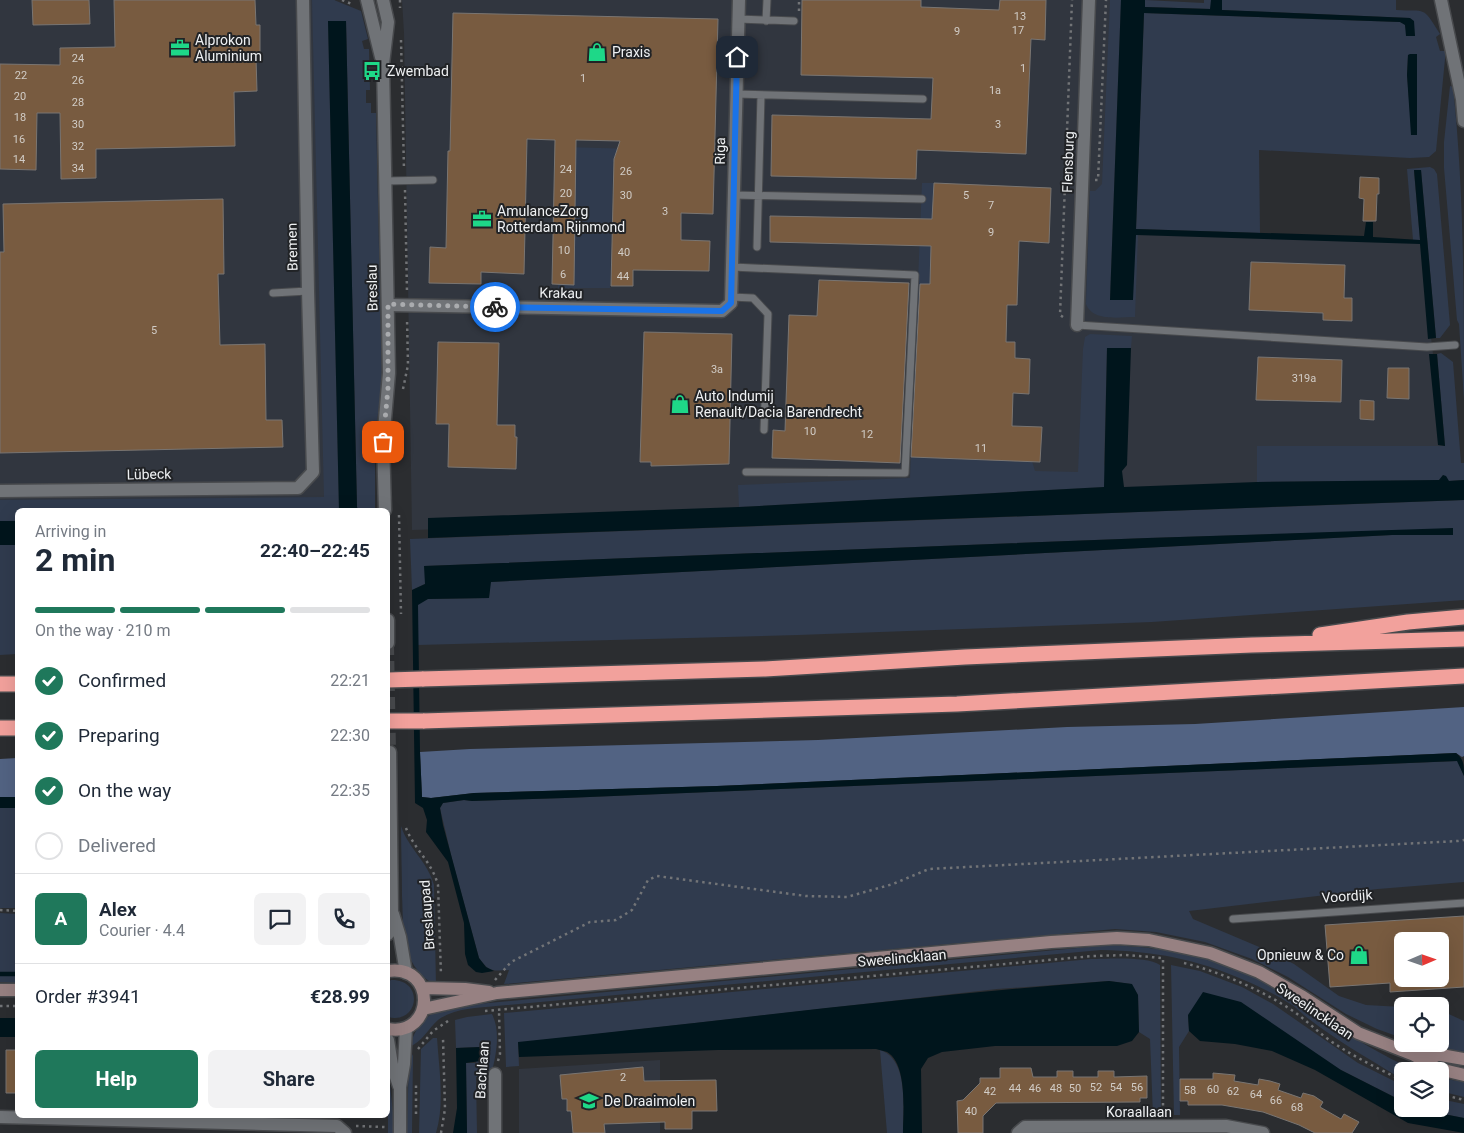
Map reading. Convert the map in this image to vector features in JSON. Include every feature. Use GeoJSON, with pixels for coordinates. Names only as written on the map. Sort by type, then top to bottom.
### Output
{"type":"FeatureCollection","features":[{"type":"Feature","properties":{"kind":"highway"},"geometry":{"type":"LineString","coordinates":[[1252,645],[1408,622],[1464,617]]}},
{"type":"Feature","properties":{"kind":"highway"},"geometry":{"type":"LineString","coordinates":[[390,680],[765,669],[965,657],[1252,645],[1464,639]]}},
{"type":"Feature","properties":{"kind":"highway"},"geometry":{"type":"LineString","coordinates":[[390,721],[957,704],[1464,676]]}},
{"type":"Feature","properties":{"kind":"highway"},"geometry":{"type":"LineString","coordinates":[[0,684],[15,684]]}},
{"type":"Feature","properties":{"kind":"highway"},"geometry":{"type":"LineString","coordinates":[[0,728],[15,728]]}},
{"type":"Feature","properties":{"kind":"main road","name":"Sweelincklaan"},"geometry":{"type":"LineString","coordinates":[[423,1009],[497,993],[1051,942],[1117,938],[1149,940],[1210,952],[1259,972],[1303,997],[1358,1033],[1414,1055],[1439,1069],[1464,1075]]}},
{"type":"Feature","properties":{"kind":"main road"},"geometry":{"type":"LineString","coordinates":[[390,971],[406,972],[416,979],[422,988],[424,998],[423,1009],[418,1018],[406,1028],[390,1029]]}},
{"type":"Feature","properties":{"kind":"main road","name":"Sweelincklaan"},"geometry":{"type":"LineString","coordinates":[[422,988],[465,989],[497,993]]}},
{"type":"Feature","properties":{"kind":"main road"},"geometry":{"type":"LineString","coordinates":[[0,990],[15,990]]}},
{"type":"Feature","properties":{"kind":"main road","name":"Sweelincklaan"},"geometry":{"type":"LineString","coordinates":[[1414,1055],[1441,1055],[1464,1059]]}},
{"type":"Feature","properties":{"kind":"street","name":"Bremen"},"geometry":{"type":"LineString","coordinates":[[298,488],[313,472],[303,0]]}},
{"type":"Feature","properties":{"kind":"street","name":"Breslau"},"geometry":{"type":"LineString","coordinates":[[367,0],[383,64]]}},
{"type":"Feature","properties":{"kind":"street","name":"Breslau"},"geometry":{"type":"LineString","coordinates":[[383,0],[388,22],[383,64],[388,304],[388,388],[383,442],[384,508]]}},
{"type":"Feature","properties":{"kind":"street","name":"Riga"},"geometry":{"type":"LineString","coordinates":[[731,300],[738,0]]}},
{"type":"Feature","properties":{"kind":"street","name":"Flensburg"},"geometry":{"type":"LineString","coordinates":[[1077,324],[1089,0]]}},
{"type":"Feature","properties":{"kind":"street"},"geometry":{"type":"LineString","coordinates":[[1441,0],[1462,99],[1464,121]]}},
{"type":"Feature","properties":{"kind":"street","name":"Krakau"},"geometry":{"type":"LineString","coordinates":[[388,304],[722,311],[731,300]]}},
{"type":"Feature","properties":{"kind":"street","name":"Lübeck"},"geometry":{"type":"LineString","coordinates":[[0,491],[298,488]]}},
{"type":"Feature","properties":{"kind":"street"},"geometry":{"type":"LineString","coordinates":[[390,752],[392,912],[390,923]]}},
{"type":"Feature","properties":{"kind":"street"},"geometry":{"type":"LineString","coordinates":[[392,912],[400,937],[406,972]]}},
{"type":"Feature","properties":{"kind":"street"},"geometry":{"type":"LineString","coordinates":[[400,1133],[400,1087],[404,1064],[406,1028]]}},
{"type":"Feature","properties":{"kind":"street"},"geometry":{"type":"LineString","coordinates":[[390,1052],[392,1065],[400,1087]]}},
{"type":"Feature","properties":{"kind":"street","name":"Bachlaan"},"geometry":{"type":"LineString","coordinates":[[495,1074],[495,1133]]}},
{"type":"Feature","properties":{"kind":"street"},"geometry":{"type":"LineString","coordinates":[[0,1117],[15,1117]]}},
{"type":"Feature","properties":{"kind":"street"},"geometry":{"type":"LineString","coordinates":[[37,1118],[337,1126],[344,1132]]}},
{"type":"Feature","properties":{"kind":"street","name":"Koraallaan"},"geometry":{"type":"LineString","coordinates":[[1018,1133],[1025,1127],[1161,1130],[1226,1126],[1263,1133]]}},
{"type":"Feature","properties":{"kind":"lane"},"geometry":{"type":"LineString","coordinates":[[766,21],[767,0]]}},
{"type":"Feature","properties":{"kind":"lane"},"geometry":{"type":"LineString","coordinates":[[738,19],[794,21]]}},
{"type":"Feature","properties":{"kind":"lane"},"geometry":{"type":"LineString","coordinates":[[736,94],[924,99]]}},
{"type":"Feature","properties":{"kind":"lane"},"geometry":{"type":"LineString","coordinates":[[758,247],[761,94]]}},
{"type":"Feature","properties":{"kind":"lane"},"geometry":{"type":"LineString","coordinates":[[385,181],[433,180]]}},
{"type":"Feature","properties":{"kind":"lane"},"geometry":{"type":"LineString","coordinates":[[734,195],[922,199]]}},
{"type":"Feature","properties":{"kind":"lane"},"geometry":{"type":"LineString","coordinates":[[732,267],[914,275],[905,473],[746,472]]}},
{"type":"Feature","properties":{"kind":"lane"},"geometry":{"type":"LineString","coordinates":[[273,293],[308,291]]}},
{"type":"Feature","properties":{"kind":"lane"},"geometry":{"type":"LineString","coordinates":[[731,300],[753,298],[768,314],[764,430]]}},
{"type":"Feature","properties":{"kind":"lane"},"geometry":{"type":"LineString","coordinates":[[1077,324],[1426,347],[1455,345]]}},
{"type":"Feature","properties":{"kind":"lane","name":"Voordijk"},"geometry":{"type":"LineString","coordinates":[[1233,919],[1464,903]]}},
{"type":"Feature","properties":{"kind":"path"},"geometry":{"type":"LineString","coordinates":[[1072,0],[1060,315],[1077,324]]}},
{"type":"Feature","properties":{"kind":"path","name":"Breslaupad"},"geometry":{"type":"LineString","coordinates":[[405,826],[409,837],[435,872],[438,885],[441,982]]}},
{"type":"Feature","properties":{"kind":"path"},"geometry":{"type":"LineString","coordinates":[[497,993],[495,979],[511,962],[590,922],[616,920],[632,910],[648,880],[657,876],[806,896],[847,897],[893,884],[929,869],[1464,840]]}},
{"type":"Feature","properties":{"kind":"path"},"geometry":{"type":"LineString","coordinates":[[0,910],[15,911]]}},
{"type":"Feature","properties":{"kind":"path","name":"Sweelincklaan"},"geometry":{"type":"LineString","coordinates":[[480,1012],[1093,956],[1126,955],[1164,958],[1163,1115],[1161,1130]]}},
{"type":"Feature","properties":{"kind":"path","name":"Sweelincklaan"},"geometry":{"type":"LineString","coordinates":[[1183,963],[1224,976],[1272,999],[1296,1013],[1331,1041],[1370,1066],[1394,1076]]}},
{"type":"Feature","properties":{"kind":"path"},"geometry":{"type":"LineString","coordinates":[[0,1006],[15,1006]]}},
{"type":"Feature","properties":{"kind":"path","name":"Bachlaan"},"geometry":{"type":"LineString","coordinates":[[495,1074],[500,1054],[499,1010]]}},
{"type":"Feature","properties":{"kind":"path"},"geometry":{"type":"LineString","coordinates":[[404,1050],[418,1050],[434,1031],[445,1021],[453,1018]]}},
{"type":"Feature","properties":{"kind":"path"},"geometry":{"type":"LineString","coordinates":[[440,1133],[445,1109],[443,1038]]}},
{"type":"Feature","properties":{"kind":"path"},"geometry":{"type":"LineString","coordinates":[[416,1114],[417,1078]]}},
{"type":"Feature","properties":{"kind":"path"},"geometry":{"type":"LineString","coordinates":[[1449,1096],[1464,1100]]}},
{"type":"Feature","properties":{"kind":"path"},"geometry":{"type":"LineString","coordinates":[[344,1132],[350,1126],[386,1127]]}},
{"type":"Feature","properties":{"kind":"shaded area"},"geometry":{"type":"Polygon","coordinates":[[[0,0],[335,0],[338,32],[346,508],[15,508],[15,530],[0,530],[0,0]]]}},
{"type":"Feature","properties":{"kind":"shaded area"},"geometry":{"type":"Polygon","coordinates":[[[312,0],[334,0],[361,11],[368,39],[362,41],[364,49],[369,49],[370,90],[366,90],[366,103],[371,103],[371,113],[376,113],[382,384],[375,436],[375,508],[357,507],[346,21],[328,21],[339,508],[15,508],[15,521],[0,521],[0,500],[324,497],[312,0]]]}},
{"type":"Feature","properties":{"kind":"shaded area"},"geometry":{"type":"Polygon","coordinates":[[[402,0],[1131,0],[1123,231],[1425,242],[1431,337],[1448,481],[741,519],[412,530],[402,0]]]}},
{"type":"Feature","properties":{"kind":"shaded area"},"geometry":{"type":"Polygon","coordinates":[[[1110,0],[1121,0],[1110,299],[1135,235],[1138,235],[1135,317],[1114,318],[1094,314],[1086,304],[1090,191],[1095,191],[1102,184],[1110,0]]]}},
{"type":"Feature","properties":{"kind":"shaded area"},"geometry":{"type":"Polygon","coordinates":[[[1121,0],[1145,0],[1145,7],[1210,9],[1211,0],[1222,0],[1222,10],[1410,18],[1414,21],[1415,36],[1406,36],[1405,25],[1400,22],[1144,13],[1136,229],[1364,236],[1366,222],[1373,222],[1373,237],[1420,240],[1414,170],[1421,170],[1436,338],[1428,339],[1420,244],[1136,235],[1133,300],[1110,300],[1121,0]]]}},
{"type":"Feature","properties":{"kind":"shaded area"},"geometry":{"type":"Polygon","coordinates":[[[1145,0],[1204,3],[1204,0],[1211,0],[1211,9],[1145,7],[1145,0]]]}},
{"type":"Feature","properties":{"kind":"shaded area"},"geometry":{"type":"Polygon","coordinates":[[[1222,0],[1396,0],[1396,10],[1423,12],[1430,18],[1440,34],[1436,37],[1440,51],[1445,51],[1436,151],[1429,157],[1410,158],[1259,150],[1260,233],[1136,229],[1144,13],[1400,22],[1405,24],[1407,36],[1415,36],[1410,18],[1221,10],[1222,0]],[[1417,54],[1408,55],[1407,75],[1412,135],[1417,135],[1417,54]]]}},
{"type":"Feature","properties":{"kind":"shaded area"},"geometry":{"type":"Polygon","coordinates":[[[328,21],[346,21],[357,508],[339,508],[328,21]]]}},
{"type":"Feature","properties":{"kind":"shaded area"},"geometry":{"type":"Polygon","coordinates":[[[1417,54],[1417,135],[1411,135],[1407,75],[1408,55],[1417,54]]]}},
{"type":"Feature","properties":{"kind":"shaded area"},"geometry":{"type":"Polygon","coordinates":[[[1450,86],[1453,87],[1457,126],[1461,204],[1464,400],[1459,324],[1457,320],[1444,168],[1444,142],[1450,86]]]}},
{"type":"Feature","properties":{"kind":"shaded area"},"geometry":{"type":"Polygon","coordinates":[[[564,147],[637,149],[637,162],[613,162],[610,288],[558,288],[564,147]]]}},
{"type":"Feature","properties":{"kind":"shaded area"},"geometry":{"type":"Polygon","coordinates":[[[1430,167],[1437,174],[1450,325],[1440,338],[1436,338],[1421,170],[1414,171],[1420,240],[1413,240],[1407,169],[1430,167]]]}},
{"type":"Feature","properties":{"kind":"shaded area"},"geometry":{"type":"Polygon","coordinates":[[[922,183],[934,183],[923,457],[1032,461],[1035,471],[1078,472],[1085,337],[1090,334],[1132,336],[1131,348],[1107,348],[1105,487],[739,507],[738,485],[910,478],[922,183]]]}},
{"type":"Feature","properties":{"kind":"shaded area"},"geometry":{"type":"Polygon","coordinates":[[[1107,348],[1131,348],[1127,465],[1122,471],[1124,487],[1257,482],[1439,480],[1443,475],[1449,481],[1464,480],[1464,500],[428,538],[428,518],[739,507],[1104,487],[1107,348]]]}},
{"type":"Feature","properties":{"kind":"shaded area"},"geometry":{"type":"Polygon","coordinates":[[[1441,353],[1453,362],[1461,463],[1464,463],[1464,480],[1448,481],[1443,475],[1439,480],[1257,482],[1257,446],[1445,446],[1437,354],[1441,353]]]}},
{"type":"Feature","properties":{"kind":"shaded area"},"geometry":{"type":"Polygon","coordinates":[[[1429,354],[1437,354],[1445,446],[1438,445],[1429,354]]]}},
{"type":"Feature","properties":{"kind":"shaded area"},"geometry":{"type":"Polygon","coordinates":[[[1464,500],[1464,600],[1152,622],[798,635],[418,645],[418,604],[427,599],[489,598],[490,582],[1392,535],[1452,535],[1453,529],[1148,538],[425,566],[425,584],[412,590],[410,539],[1464,500]]]}},
{"type":"Feature","properties":{"kind":"shaded area"},"geometry":{"type":"Polygon","coordinates":[[[0,521],[15,521],[15,545],[0,545],[0,521]]]}},
{"type":"Feature","properties":{"kind":"shaded area"},"geometry":{"type":"Polygon","coordinates":[[[1453,528],[1453,535],[1392,535],[491,582],[489,598],[428,599],[418,605],[422,797],[431,798],[474,793],[717,786],[1456,753],[1464,765],[1464,776],[1457,761],[565,798],[464,800],[443,803],[440,808],[443,825],[479,958],[486,967],[494,971],[476,972],[468,965],[465,954],[464,923],[448,862],[426,832],[427,820],[423,808],[415,803],[412,590],[425,584],[424,566],[1453,528]]]}},
{"type":"Feature","properties":{"kind":"shaded area"},"geometry":{"type":"Polygon","coordinates":[[[0,545],[15,545],[15,654],[0,655],[0,545]]]}},
{"type":"Feature","properties":{"kind":"shaded area"},"geometry":{"type":"Polygon","coordinates":[[[1464,707],[1464,756],[1462,757],[1456,753],[717,786],[474,793],[431,798],[422,797],[420,752],[818,740],[1067,727],[1195,724],[1464,707]]]}},
{"type":"Feature","properties":{"kind":"shaded area"},"geometry":{"type":"Polygon","coordinates":[[[15,758],[15,797],[0,797],[0,759],[15,758]]]}},
{"type":"Feature","properties":{"kind":"shaded area"},"geometry":{"type":"Polygon","coordinates":[[[1458,761],[1464,776],[1464,882],[1378,889],[1189,911],[1193,919],[1294,964],[1339,996],[1366,1005],[1394,1007],[1394,1035],[1346,1014],[1288,977],[1252,959],[1205,942],[1156,932],[1115,929],[504,984],[509,970],[491,970],[479,958],[440,808],[443,803],[464,800],[565,798],[1458,761]]]}},
{"type":"Feature","properties":{"kind":"shaded area"},"geometry":{"type":"Polygon","coordinates":[[[0,797],[15,797],[15,808],[0,808],[0,797]]]}},
{"type":"Feature","properties":{"kind":"shaded area"},"geometry":{"type":"Polygon","coordinates":[[[0,808],[15,808],[15,908],[0,908],[0,808]]]}},
{"type":"Feature","properties":{"kind":"shaded area"},"geometry":{"type":"Polygon","coordinates":[[[401,826],[408,841],[427,869],[434,885],[436,985],[426,979],[414,966],[405,944],[403,930],[401,826]]]}},
{"type":"Feature","properties":{"kind":"shaded area"},"geometry":{"type":"Polygon","coordinates":[[[0,913],[15,914],[15,983],[0,982],[0,913]]]}},
{"type":"Feature","properties":{"kind":"shaded area"},"geometry":{"type":"Polygon","coordinates":[[[1110,945],[1153,948],[1193,955],[1251,974],[1280,989],[1374,1050],[1397,1062],[1394,1062],[1394,1074],[1330,1034],[1286,1001],[1244,980],[1192,962],[1139,952],[1101,950],[474,1008],[444,1016],[418,1042],[409,1047],[416,1030],[425,1019],[438,1011],[456,1006],[1110,945]]]}},
{"type":"Feature","properties":{"kind":"shaded area"},"geometry":{"type":"Polygon","coordinates":[[[1091,959],[1137,959],[1160,965],[1161,1115],[1153,1116],[1150,1039],[1139,1032],[1138,995],[1131,984],[1109,981],[997,989],[518,1043],[519,1066],[506,1067],[504,1013],[1091,959]]]}},
{"type":"Feature","properties":{"kind":"shaded area"},"geometry":{"type":"Polygon","coordinates":[[[1171,965],[1200,971],[1242,987],[1273,1004],[1358,1063],[1394,1081],[1394,1097],[1341,1070],[1188,1015],[1189,1031],[1179,1047],[1180,1115],[1174,1115],[1171,965]]]}},
{"type":"Feature","properties":{"kind":"shaded area"},"geometry":{"type":"Polygon","coordinates":[[[390,981],[402,982],[409,986],[413,993],[412,1009],[398,1018],[390,1017],[390,981]]]}},
{"type":"Feature","properties":{"kind":"shaded area"},"geometry":{"type":"Polygon","coordinates":[[[1109,981],[1132,984],[1138,995],[1139,1032],[1132,1041],[1117,1046],[995,1046],[942,1052],[928,1058],[921,1069],[922,1133],[903,1133],[903,1090],[898,1067],[894,1058],[887,1052],[876,1049],[718,1050],[519,1057],[518,1042],[887,1002],[1109,981]]]}},
{"type":"Feature","properties":{"kind":"shaded area"},"geometry":{"type":"Polygon","coordinates":[[[1203,992],[1241,1002],[1341,1070],[1394,1097],[1394,1115],[1315,1070],[1272,1051],[1235,1044],[1200,1041],[1189,1031],[1188,1015],[1203,992]]]}},
{"type":"Feature","properties":{"kind":"shaded area"},"geometry":{"type":"Polygon","coordinates":[[[492,1014],[497,1036],[495,1060],[491,1075],[476,1077],[477,1133],[467,1133],[466,1063],[476,1063],[480,1047],[456,1048],[455,1020],[492,1014]]]}},
{"type":"Feature","properties":{"kind":"shaded area"},"geometry":{"type":"Polygon","coordinates":[[[1449,1014],[1464,1021],[1464,1053],[1449,1050],[1449,1014]]]}},
{"type":"Feature","properties":{"kind":"shaded area"},"geometry":{"type":"Polygon","coordinates":[[[0,1018],[15,1018],[15,1037],[0,1037],[0,1018]]]}},
{"type":"Feature","properties":{"kind":"shaded area"},"geometry":{"type":"Polygon","coordinates":[[[433,1038],[437,1038],[440,1074],[439,1122],[436,1133],[419,1133],[421,1049],[433,1038]]]}},
{"type":"Feature","properties":{"kind":"shaded area"},"geometry":{"type":"Polygon","coordinates":[[[480,1047],[481,1061],[466,1063],[467,1133],[453,1133],[457,1108],[456,1048],[480,1047]]]}},
{"type":"Feature","properties":{"kind":"shaded area"},"geometry":{"type":"Polygon","coordinates":[[[880,1050],[889,1055],[896,1063],[900,1074],[903,1098],[903,1133],[887,1133],[880,1050]]]}},
{"type":"Feature","properties":{"kind":"shaded area"},"geometry":{"type":"Polygon","coordinates":[[[409,1054],[413,1056],[412,1133],[407,1133],[409,1054]]]}},
{"type":"Feature","properties":{"kind":"shaded area","name":"De Draaimolen"},"geometry":{"type":"Polygon","coordinates":[[[660,1060],[660,1133],[519,1133],[519,1069],[660,1060]]]}},
{"type":"Feature","properties":{"kind":"shaded area"},"geometry":{"type":"Polygon","coordinates":[[[1449,1080],[1464,1082],[1464,1097],[1449,1093],[1449,1080]]]}},
{"type":"Feature","properties":{"kind":"shaded area"},"geometry":{"type":"Polygon","coordinates":[[[390,1086],[393,1133],[388,1133],[388,1118],[390,1118],[390,1086]]]}},
{"type":"Feature","properties":{"kind":"shaded area"},"geometry":{"type":"Polygon","coordinates":[[[1449,1101],[1464,1104],[1464,1118],[1449,1115],[1449,1101]]]}},
{"type":"Feature","properties":{"kind":"shaded area"},"geometry":{"type":"Polygon","coordinates":[[[1449,1115],[1464,1118],[1464,1133],[1408,1123],[1397,1117],[1449,1117],[1449,1115]]]}},
{"type":"Feature","properties":{"kind":"building"},"geometry":{"type":"Polygon","coordinates":[[[32,0],[89,0],[90,24],[33,25],[32,0]]]}},
{"type":"Feature","properties":{"kind":"building"},"geometry":{"type":"Polygon","coordinates":[[[114,0],[255,0],[256,25],[260,25],[260,58],[256,58],[257,91],[234,92],[235,146],[96,149],[96,178],[61,179],[60,113],[37,113],[36,170],[0,169],[0,64],[60,65],[60,48],[115,47],[114,0]]]}},
{"type":"Feature","properties":{"kind":"building"},"geometry":{"type":"Polygon","coordinates":[[[802,0],[921,0],[921,7],[999,10],[1000,0],[1046,0],[1045,40],[1031,39],[1026,154],[917,150],[916,179],[771,176],[772,115],[931,119],[933,78],[801,75],[802,0]]]}},
{"type":"Feature","properties":{"kind":"building"},"geometry":{"type":"Polygon","coordinates":[[[453,13],[718,19],[713,214],[681,213],[681,240],[710,241],[709,271],[633,270],[633,286],[611,286],[614,159],[620,141],[576,140],[574,285],[552,284],[555,140],[527,139],[524,274],[481,272],[481,284],[429,283],[430,247],[446,248],[453,13]]]}},
{"type":"Feature","properties":{"kind":"building"},"geometry":{"type":"Polygon","coordinates":[[[1360,177],[1379,178],[1376,221],[1363,221],[1364,199],[1359,198],[1360,177]]]}},
{"type":"Feature","properties":{"kind":"building"},"geometry":{"type":"Polygon","coordinates":[[[934,183],[1051,188],[1049,243],[1019,241],[1017,305],[1007,305],[1006,342],[1015,342],[1015,358],[1030,359],[1029,394],[1013,393],[1012,426],[1042,427],[1040,462],[911,457],[920,284],[930,284],[931,246],[770,242],[770,216],[932,219],[934,183]]]}},
{"type":"Feature","properties":{"kind":"building"},"geometry":{"type":"Polygon","coordinates":[[[223,199],[224,274],[218,274],[220,345],[265,344],[266,420],[282,420],[283,447],[0,453],[0,252],[4,252],[3,204],[223,199]]]}},
{"type":"Feature","properties":{"kind":"building"},"geometry":{"type":"Polygon","coordinates":[[[1251,262],[1345,265],[1344,298],[1352,298],[1352,321],[1323,320],[1323,313],[1249,310],[1251,262]]]}},
{"type":"Feature","properties":{"kind":"building"},"geometry":{"type":"Polygon","coordinates":[[[819,280],[909,283],[900,463],[772,458],[773,430],[785,431],[789,315],[817,316],[819,280]]]}},
{"type":"Feature","properties":{"kind":"building"},"geometry":{"type":"Polygon","coordinates":[[[644,332],[732,334],[729,464],[651,466],[651,462],[640,462],[644,332]]]}},
{"type":"Feature","properties":{"kind":"building"},"geometry":{"type":"Polygon","coordinates":[[[438,342],[499,343],[497,425],[515,425],[515,437],[517,437],[516,469],[448,467],[449,424],[436,424],[438,342]]]}},
{"type":"Feature","properties":{"kind":"building"},"geometry":{"type":"Polygon","coordinates":[[[1258,357],[1342,360],[1341,402],[1256,400],[1258,357]]]}},
{"type":"Feature","properties":{"kind":"building"},"geometry":{"type":"Polygon","coordinates":[[[1388,368],[1409,368],[1409,399],[1387,398],[1388,368]]]}},
{"type":"Feature","properties":{"kind":"building"},"geometry":{"type":"Polygon","coordinates":[[[1360,400],[1374,401],[1374,420],[1360,419],[1360,400]]]}},
{"type":"Feature","properties":{"kind":"building"},"geometry":{"type":"Polygon","coordinates":[[[1464,916],[1464,987],[1390,992],[1390,983],[1330,987],[1325,925],[1464,916]]]}},
{"type":"Feature","properties":{"kind":"building"},"geometry":{"type":"Polygon","coordinates":[[[6,1050],[15,1050],[15,1093],[6,1093],[6,1050]]]}},
{"type":"Feature","properties":{"kind":"building"},"geometry":{"type":"Polygon","coordinates":[[[643,1067],[644,1081],[716,1080],[717,1111],[692,1111],[692,1129],[665,1129],[665,1122],[604,1124],[605,1133],[573,1133],[571,1111],[567,1111],[567,1099],[562,1099],[560,1075],[643,1067]]]}},
{"type":"Feature","properties":{"kind":"building"},"geometry":{"type":"Polygon","coordinates":[[[1000,1068],[1031,1068],[1033,1077],[1057,1077],[1057,1071],[1073,1071],[1073,1077],[1098,1077],[1098,1071],[1114,1071],[1114,1077],[1147,1076],[1147,1098],[1140,1098],[1140,1102],[996,1103],[983,1116],[983,1133],[958,1133],[957,1101],[963,1100],[980,1083],[980,1078],[1000,1078],[1000,1068]]]}},
{"type":"Feature","properties":{"kind":"building"},"geometry":{"type":"Polygon","coordinates":[[[1213,1073],[1235,1075],[1234,1081],[1258,1085],[1259,1079],[1280,1084],[1278,1090],[1301,1098],[1303,1093],[1314,1096],[1323,1102],[1320,1107],[1341,1119],[1344,1114],[1359,1122],[1352,1133],[1315,1133],[1263,1112],[1222,1105],[1188,1105],[1188,1101],[1180,1101],[1180,1079],[1213,1079],[1213,1073]]]}},
{"type":"Feature","properties":{"kind":"waterway"},"geometry":{"type":"LineString","coordinates":[[0,974],[15,974]]}},
{"type":"Feature","properties":{"kind":"way so far"},"geometry":{"type":"LineString","coordinates":[[383,442],[389,373],[388,304],[495,307]]}},
{"type":"Feature","properties":{"kind":"place","name":"Alprokon Aluminium"},"geometry":{"type":"Point","coordinates":[180,48]}},
{"type":"Feature","properties":{"kind":"place","name":"Praxis"},"geometry":{"type":"Point","coordinates":[597,52]}},
{"type":"Feature","properties":{"kind":"place","name":"Zwembad"},"geometry":{"type":"Point","coordinates":[372,71]}},
{"type":"Feature","properties":{"kind":"place","name":"AmulanceZorg Rotterdam Rijnmond"},"geometry":{"type":"Point","coordinates":[482,219]}},
{"type":"Feature","properties":{"kind":"place","name":"Auto Indumij Renault/Dacia Barendrecht"},"geometry":{"type":"Point","coordinates":[680,404]}},
{"type":"Feature","properties":{"kind":"place","name":"Opnieuw & Co"},"geometry":{"type":"Point","coordinates":[1359,955]}},
{"type":"Feature","properties":{"kind":"place","name":"De Draaimolen"},"geometry":{"type":"Point","coordinates":[589,1101]}},
{"type":"Feature","properties":{"kind":"route"},"geometry":{"type":"LineString","coordinates":[[495,307],[722,311],[731,303],[737,57]]}}]}
